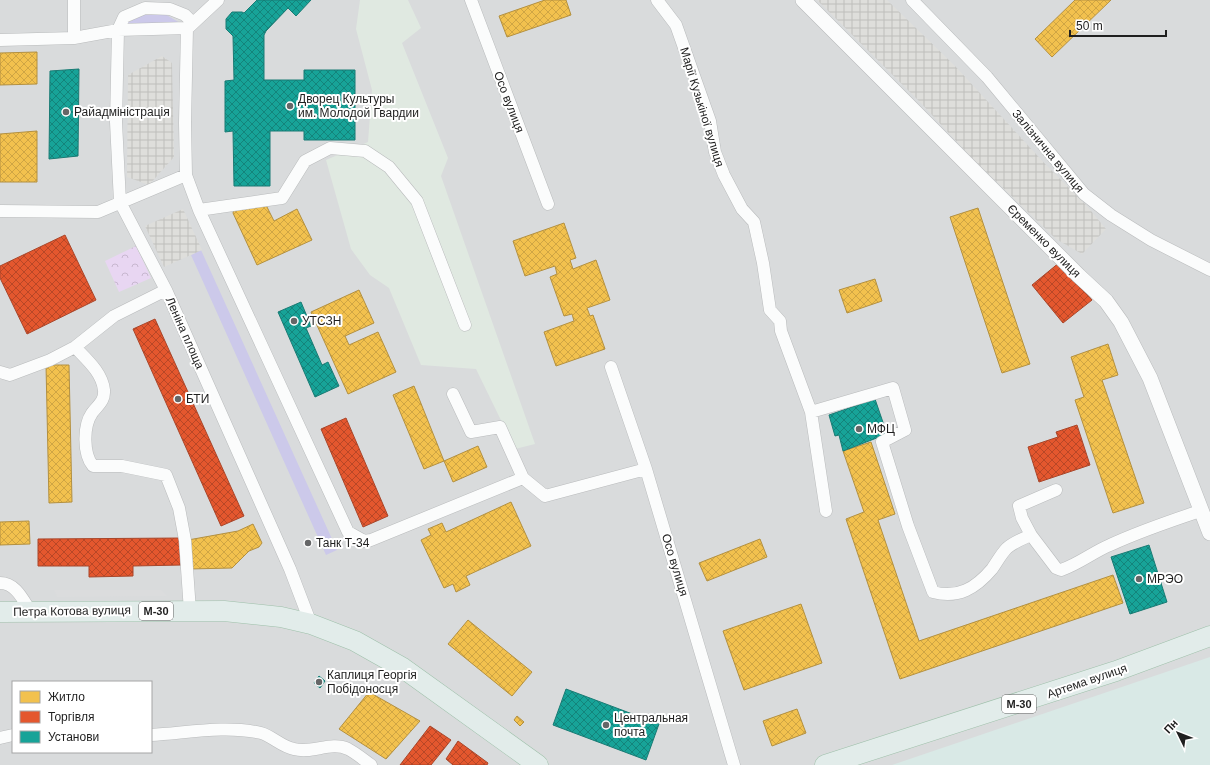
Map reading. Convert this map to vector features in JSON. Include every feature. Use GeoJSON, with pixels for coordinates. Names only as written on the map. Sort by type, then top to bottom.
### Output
{"type":"FeatureCollection","features":[{"type":"Feature","properties":{"kind":"highway","name":"Петра Котова вулиця"},"geometry":{"type":"LineString","coordinates":[[0,612],[242,612],[281,617],[311,624]]}},
{"type":"Feature","properties":{"kind":"highway","name":"М-30"},"geometry":{"type":"LineString","coordinates":[[311,624],[355,641],[403,668],[538,765]]}},
{"type":"Feature","properties":{"kind":"highway","name":"Артема вулиця"},"geometry":{"type":"LineString","coordinates":[[825,765],[1116,671],[1210,636]]}},
{"type":"Feature","properties":{"kind":"street"},"geometry":{"type":"LineString","coordinates":[[74,0],[74,38]]}},
{"type":"Feature","properties":{"kind":"street"},"geometry":{"type":"LineString","coordinates":[[0,40],[74,38],[118,30],[190,26],[218,0]]}},
{"type":"Feature","properties":{"kind":"street","name":"Осо вулиця"},"geometry":{"type":"LineString","coordinates":[[471,0],[548,204]]}},
{"type":"Feature","properties":{"kind":"street","name":"Марії Кузькіної вулиця"},"geometry":{"type":"LineString","coordinates":[[657,0],[676,25],[710,121],[715,152],[724,175],[742,209],[754,222],[763,263],[770,310],[780,321],[781,331],[811,412],[826,511]]}},
{"type":"Feature","properties":{"kind":"street","name":"Єременко вулиця"},"geometry":{"type":"LineString","coordinates":[[803,0],[1079,276],[1106,301],[1121,322],[1150,378],[1176,440],[1200,511],[1210,533]]}},
{"type":"Feature","properties":{"kind":"street","name":"Залізнична вулиця"},"geometry":{"type":"LineString","coordinates":[[912,0],[987,77],[1084,194],[1111,215],[1151,240],[1210,270]]}},
{"type":"Feature","properties":{"kind":"street"},"geometry":{"type":"LineString","coordinates":[[118,30],[124,17],[145,8],[170,9],[185,15],[190,26],[185,124],[186,175],[199,210],[348,532],[364,541],[370,540],[523,478]]}},
{"type":"Feature","properties":{"kind":"street","name":"Леніна площа"},"geometry":{"type":"LineString","coordinates":[[118,30],[116,122],[120,202],[166,290],[290,569],[311,624]]}},
{"type":"Feature","properties":{"kind":"street"},"geometry":{"type":"LineString","coordinates":[[199,210],[282,198],[305,160],[330,148],[365,151],[389,167],[417,202],[466,325]]}},
{"type":"Feature","properties":{"kind":"street"},"geometry":{"type":"LineString","coordinates":[[0,211],[98,212],[186,175]]}},
{"type":"Feature","properties":{"kind":"street"},"geometry":{"type":"LineString","coordinates":[[3,376],[50,360],[75,347],[114,316],[166,290]]}},
{"type":"Feature","properties":{"kind":"street"},"geometry":{"type":"LineString","coordinates":[[75,347],[101,379],[104,391],[103,401],[92,413],[88,421],[85,446],[88,461],[93,466],[122,466],[166,475],[179,508],[185,540],[190,611]]}},
{"type":"Feature","properties":{"kind":"street","name":"Осо вулиця"},"geometry":{"type":"LineString","coordinates":[[612,367],[646,469],[734,765]]}},
{"type":"Feature","properties":{"kind":"street"},"geometry":{"type":"LineString","coordinates":[[811,412],[893,388],[906,430],[882,442],[908,526],[933,592],[945,596],[958,594],[974,586],[992,569],[1007,549],[1016,541],[1031,535]]}},
{"type":"Feature","properties":{"kind":"street"},"geometry":{"type":"LineString","coordinates":[[453,394],[471,432],[500,426],[523,478],[545,496],[646,469]]}},
{"type":"Feature","properties":{"kind":"street"},"geometry":{"type":"LineString","coordinates":[[1056,490],[1019,506],[1022,518],[1031,535],[1056,568],[1061,570],[1073,566],[1108,546],[1142,530],[1200,511]]}},
{"type":"Feature","properties":{"kind":"street"},"geometry":{"type":"LineString","coordinates":[[0,583],[6,583],[18,591],[31,612]]}},
{"type":"Feature","properties":{"kind":"street"},"geometry":{"type":"LineString","coordinates":[[152,735],[218,729],[242,730],[263,734],[294,750],[312,751],[333,746],[348,749],[371,765]]}},
{"type":"Feature","properties":{"kind":"street"},"geometry":{"type":"LineString","coordinates":[[0,738],[12,735]]}},
{"type":"Feature","properties":{"kind":"shaded area"},"geometry":{"type":"Polygon","coordinates":[[[0,0],[1210,0],[1210,765],[0,765],[0,0]]]}},
{"type":"Feature","properties":{"kind":"shaded area"},"geometry":{"type":"Polygon","coordinates":[[[360,0],[408,0],[421,28],[402,43],[448,158],[441,176],[535,444],[515,449],[476,369],[421,365],[389,288],[370,275],[351,249],[326,160],[368,142],[372,90],[356,29],[360,0]]]}},
{"type":"Feature","properties":{"kind":"shaded area"},"geometry":{"type":"Polygon","coordinates":[[[817,0],[887,0],[955,66],[1047,166],[1086,205],[1106,229],[1082,254],[1056,239],[973,159],[919,101],[817,0]]]}},
{"type":"Feature","properties":{"kind":"shaded area"},"geometry":{"type":"Polygon","coordinates":[[[165,14],[180,23],[126,24],[141,15],[165,14]]]}},
{"type":"Feature","properties":{"kind":"shaded area"},"geometry":{"type":"Polygon","coordinates":[[[162,56],[172,63],[174,157],[149,185],[127,177],[128,75],[162,56]]]}},
{"type":"Feature","properties":{"kind":"shaded area"},"geometry":{"type":"Polygon","coordinates":[[[183,209],[202,250],[164,267],[145,226],[183,209]]]}},
{"type":"Feature","properties":{"kind":"shaded area"},"geometry":{"type":"Polygon","coordinates":[[[201,250],[337,550],[326,555],[191,255],[201,250]]]}},
{"type":"Feature","properties":{"kind":"shaded area"},"geometry":{"type":"Polygon","coordinates":[[[54,590],[161,590],[167,596],[57,597],[54,590]]]}},
{"type":"Feature","properties":{"kind":"shaded area"},"geometry":{"type":"Polygon","coordinates":[[[1210,657],[1210,765],[892,765],[1210,657]]]}},
{"type":"Feature","properties":{"kind":"green space"},"geometry":{"type":"Polygon","coordinates":[[[136,246],[151,278],[119,292],[105,261],[136,246]]]}},
{"type":"Feature","properties":{"kind":"building: Житло"},"geometry":{"type":"Polygon","coordinates":[[[545,0],[566,0],[571,15],[507,37],[499,16],[545,0]]]}},
{"type":"Feature","properties":{"kind":"building: Житло"},"geometry":{"type":"Polygon","coordinates":[[[1075,0],[1111,0],[1052,57],[1035,39],[1075,0]]]}},
{"type":"Feature","properties":{"kind":"building: Житло"},"geometry":{"type":"Polygon","coordinates":[[[37,52],[37,84],[0,85],[0,53],[37,52]]]}},
{"type":"Feature","properties":{"kind":"building: Житло"},"geometry":{"type":"Polygon","coordinates":[[[37,131],[37,182],[0,182],[0,134],[37,131]]]}},
{"type":"Feature","properties":{"kind":"building: Житло"},"geometry":{"type":"Polygon","coordinates":[[[265,203],[274,221],[297,209],[312,240],[257,265],[233,213],[234,209],[265,203]]]}},
{"type":"Feature","properties":{"kind":"building: Житло"},"geometry":{"type":"Polygon","coordinates":[[[978,208],[1030,364],[1002,373],[950,217],[978,208]]]}},
{"type":"Feature","properties":{"kind":"building: Житло"},"geometry":{"type":"Polygon","coordinates":[[[564,223],[576,258],[570,260],[573,269],[596,260],[610,300],[587,308],[590,316],[593,315],[605,349],[556,366],[544,332],[574,321],[572,314],[564,316],[550,277],[557,274],[555,266],[525,276],[513,241],[564,223]]]}},
{"type":"Feature","properties":{"kind":"building: Житло"},"geometry":{"type":"Polygon","coordinates":[[[875,279],[882,301],[847,313],[839,290],[875,279]]]}},
{"type":"Feature","properties":{"kind":"building: Житло"},"geometry":{"type":"Polygon","coordinates":[[[359,290],[374,323],[345,336],[349,345],[378,332],[396,372],[348,394],[311,312],[359,290]]]}},
{"type":"Feature","properties":{"kind":"building: Житло"},"geometry":{"type":"Polygon","coordinates":[[[1108,344],[1118,375],[1102,380],[1144,503],[1113,513],[1075,400],[1084,397],[1071,357],[1108,344]]]}},
{"type":"Feature","properties":{"kind":"building: Житло"},"geometry":{"type":"Polygon","coordinates":[[[46,365],[69,365],[72,502],[49,503],[46,365]]]}},
{"type":"Feature","properties":{"kind":"building: Житло"},"geometry":{"type":"Polygon","coordinates":[[[414,386],[444,461],[424,469],[393,395],[414,386]]]}},
{"type":"Feature","properties":{"kind":"building: Житло"},"geometry":{"type":"Polygon","coordinates":[[[871,442],[895,514],[878,520],[919,641],[1113,575],[1123,603],[900,679],[846,519],[864,512],[843,451],[871,442]]]}},
{"type":"Feature","properties":{"kind":"building: Житло"},"geometry":{"type":"Polygon","coordinates":[[[478,446],[487,467],[453,482],[444,461],[478,446]]]}},
{"type":"Feature","properties":{"kind":"building: Житло"},"geometry":{"type":"Polygon","coordinates":[[[511,502],[531,546],[466,576],[470,585],[456,592],[453,584],[444,588],[421,540],[431,535],[428,529],[442,523],[446,532],[511,502]]]}},
{"type":"Feature","properties":{"kind":"building: Житло"},"geometry":{"type":"Polygon","coordinates":[[[29,521],[30,544],[0,545],[0,522],[29,521]]]}},
{"type":"Feature","properties":{"kind":"building: Житло"},"geometry":{"type":"Polygon","coordinates":[[[253,524],[262,543],[259,547],[249,551],[232,568],[189,569],[188,540],[238,531],[253,524]]]}},
{"type":"Feature","properties":{"kind":"building: Житло"},"geometry":{"type":"Polygon","coordinates":[[[760,539],[767,557],[707,581],[699,563],[760,539]]]}},
{"type":"Feature","properties":{"kind":"building: Житло"},"geometry":{"type":"Polygon","coordinates":[[[801,604],[822,663],[744,690],[723,631],[801,604]]]}},
{"type":"Feature","properties":{"kind":"building: Житло"},"geometry":{"type":"Polygon","coordinates":[[[468,620],[532,672],[512,696],[448,644],[468,620]]]}},
{"type":"Feature","properties":{"kind":"building: Житло"},"geometry":{"type":"Polygon","coordinates":[[[369,692],[420,721],[386,759],[339,729],[369,692]]]}},
{"type":"Feature","properties":{"kind":"building: Житло"},"geometry":{"type":"Polygon","coordinates":[[[797,709],[806,733],[772,746],[763,721],[797,709]]]}},
{"type":"Feature","properties":{"kind":"building: Житло"},"geometry":{"type":"Polygon","coordinates":[[[517,716],[524,722],[520,726],[514,720],[517,716]]]}},
{"type":"Feature","properties":{"kind":"building: Торгівля"},"geometry":{"type":"Polygon","coordinates":[[[65,235],[96,300],[27,334],[0,278],[0,266],[65,235]]]}},
{"type":"Feature","properties":{"kind":"building: Торгівля"},"geometry":{"type":"Polygon","coordinates":[[[1060,262],[1092,300],[1063,323],[1032,285],[1060,262]]]}},
{"type":"Feature","properties":{"kind":"building: Торгівля"},"geometry":{"type":"Polygon","coordinates":[[[155,319],[244,516],[221,526],[133,329],[155,319]]]}},
{"type":"Feature","properties":{"kind":"building: Торгівля"},"geometry":{"type":"Polygon","coordinates":[[[346,418],[388,516],[363,527],[321,429],[346,418]]]}},
{"type":"Feature","properties":{"kind":"building: Торгівля"},"geometry":{"type":"Polygon","coordinates":[[[1077,425],[1090,465],[1039,482],[1028,447],[1058,437],[1056,432],[1077,425]]]}},
{"type":"Feature","properties":{"kind":"building: Торгівля"},"geometry":{"type":"Polygon","coordinates":[[[182,538],[182,565],[133,566],[133,576],[89,577],[89,566],[38,566],[38,539],[182,538]]]}},
{"type":"Feature","properties":{"kind":"building: Торгівля"},"geometry":{"type":"Polygon","coordinates":[[[430,726],[451,740],[431,765],[400,765],[430,726]]]}},
{"type":"Feature","properties":{"kind":"building: Торгівля"},"geometry":{"type":"Polygon","coordinates":[[[458,741],[488,763],[487,765],[453,765],[446,759],[458,741]]]}},
{"type":"Feature","properties":{"kind":"building: Установи","name":"Дворец Культуры им. Молодой Гвардии"},"geometry":{"type":"Polygon","coordinates":[[[257,0],[311,0],[296,16],[288,8],[266,31],[264,35],[264,80],[304,80],[304,70],[355,70],[355,140],[304,140],[304,131],[270,131],[270,186],[234,186],[233,131],[225,132],[225,81],[234,80],[233,36],[226,29],[226,19],[232,12],[244,13],[257,0]]]}},
{"type":"Feature","properties":{"kind":"building: Установи"},"geometry":{"type":"Polygon","coordinates":[[[79,69],[78,156],[49,159],[50,71],[79,69]]]}},
{"type":"Feature","properties":{"kind":"building: Установи"},"geometry":{"type":"Polygon","coordinates":[[[301,302],[311,326],[306,328],[322,365],[328,362],[339,386],[315,397],[278,312],[301,302]]]}},
{"type":"Feature","properties":{"kind":"building: Установи","name":"МФЦ"},"geometry":{"type":"Polygon","coordinates":[[[875,399],[887,434],[843,451],[839,435],[835,436],[829,415],[875,399]]]}},
{"type":"Feature","properties":{"kind":"building: Установи","name":"МРЭО"},"geometry":{"type":"Polygon","coordinates":[[[1149,545],[1167,602],[1130,614],[1111,557],[1149,545]]]}},
{"type":"Feature","properties":{"kind":"building: Установи","name":"Каплиця Георгія Побідоносця"},"geometry":{"type":"Polygon","coordinates":[[[319,676],[325,681],[320,688],[314,683],[319,676]]]}},
{"type":"Feature","properties":{"kind":"building: Установи","name":"Центральная почта"},"geometry":{"type":"Polygon","coordinates":[[[566,689],[659,724],[646,760],[553,725],[566,689]]]}},
{"type":"Feature","properties":{"kind":"place","name":"Дворец Культуры им. Молодой Гвардии"},"geometry":{"type":"Point","coordinates":[290,106]}},
{"type":"Feature","properties":{"kind":"place","name":"Райадміністрація"},"geometry":{"type":"Point","coordinates":[66,112]}},
{"type":"Feature","properties":{"kind":"place","name":"УТСЗН"},"geometry":{"type":"Point","coordinates":[294,321]}},
{"type":"Feature","properties":{"kind":"place","name":"БТИ"},"geometry":{"type":"Point","coordinates":[178,399]}},
{"type":"Feature","properties":{"kind":"place","name":"МФЦ"},"geometry":{"type":"Point","coordinates":[859,429]}},
{"type":"Feature","properties":{"kind":"place","name":"Танк Т-34"},"geometry":{"type":"Point","coordinates":[308,543]}},
{"type":"Feature","properties":{"kind":"place","name":"МРЭО"},"geometry":{"type":"Point","coordinates":[1139,579]}},
{"type":"Feature","properties":{"kind":"place","name":"Каплиця Георгія Побідоносця"},"geometry":{"type":"Point","coordinates":[319,682]}},
{"type":"Feature","properties":{"kind":"place","name":"Центральная почта"},"geometry":{"type":"Point","coordinates":[606,725]}}]}
